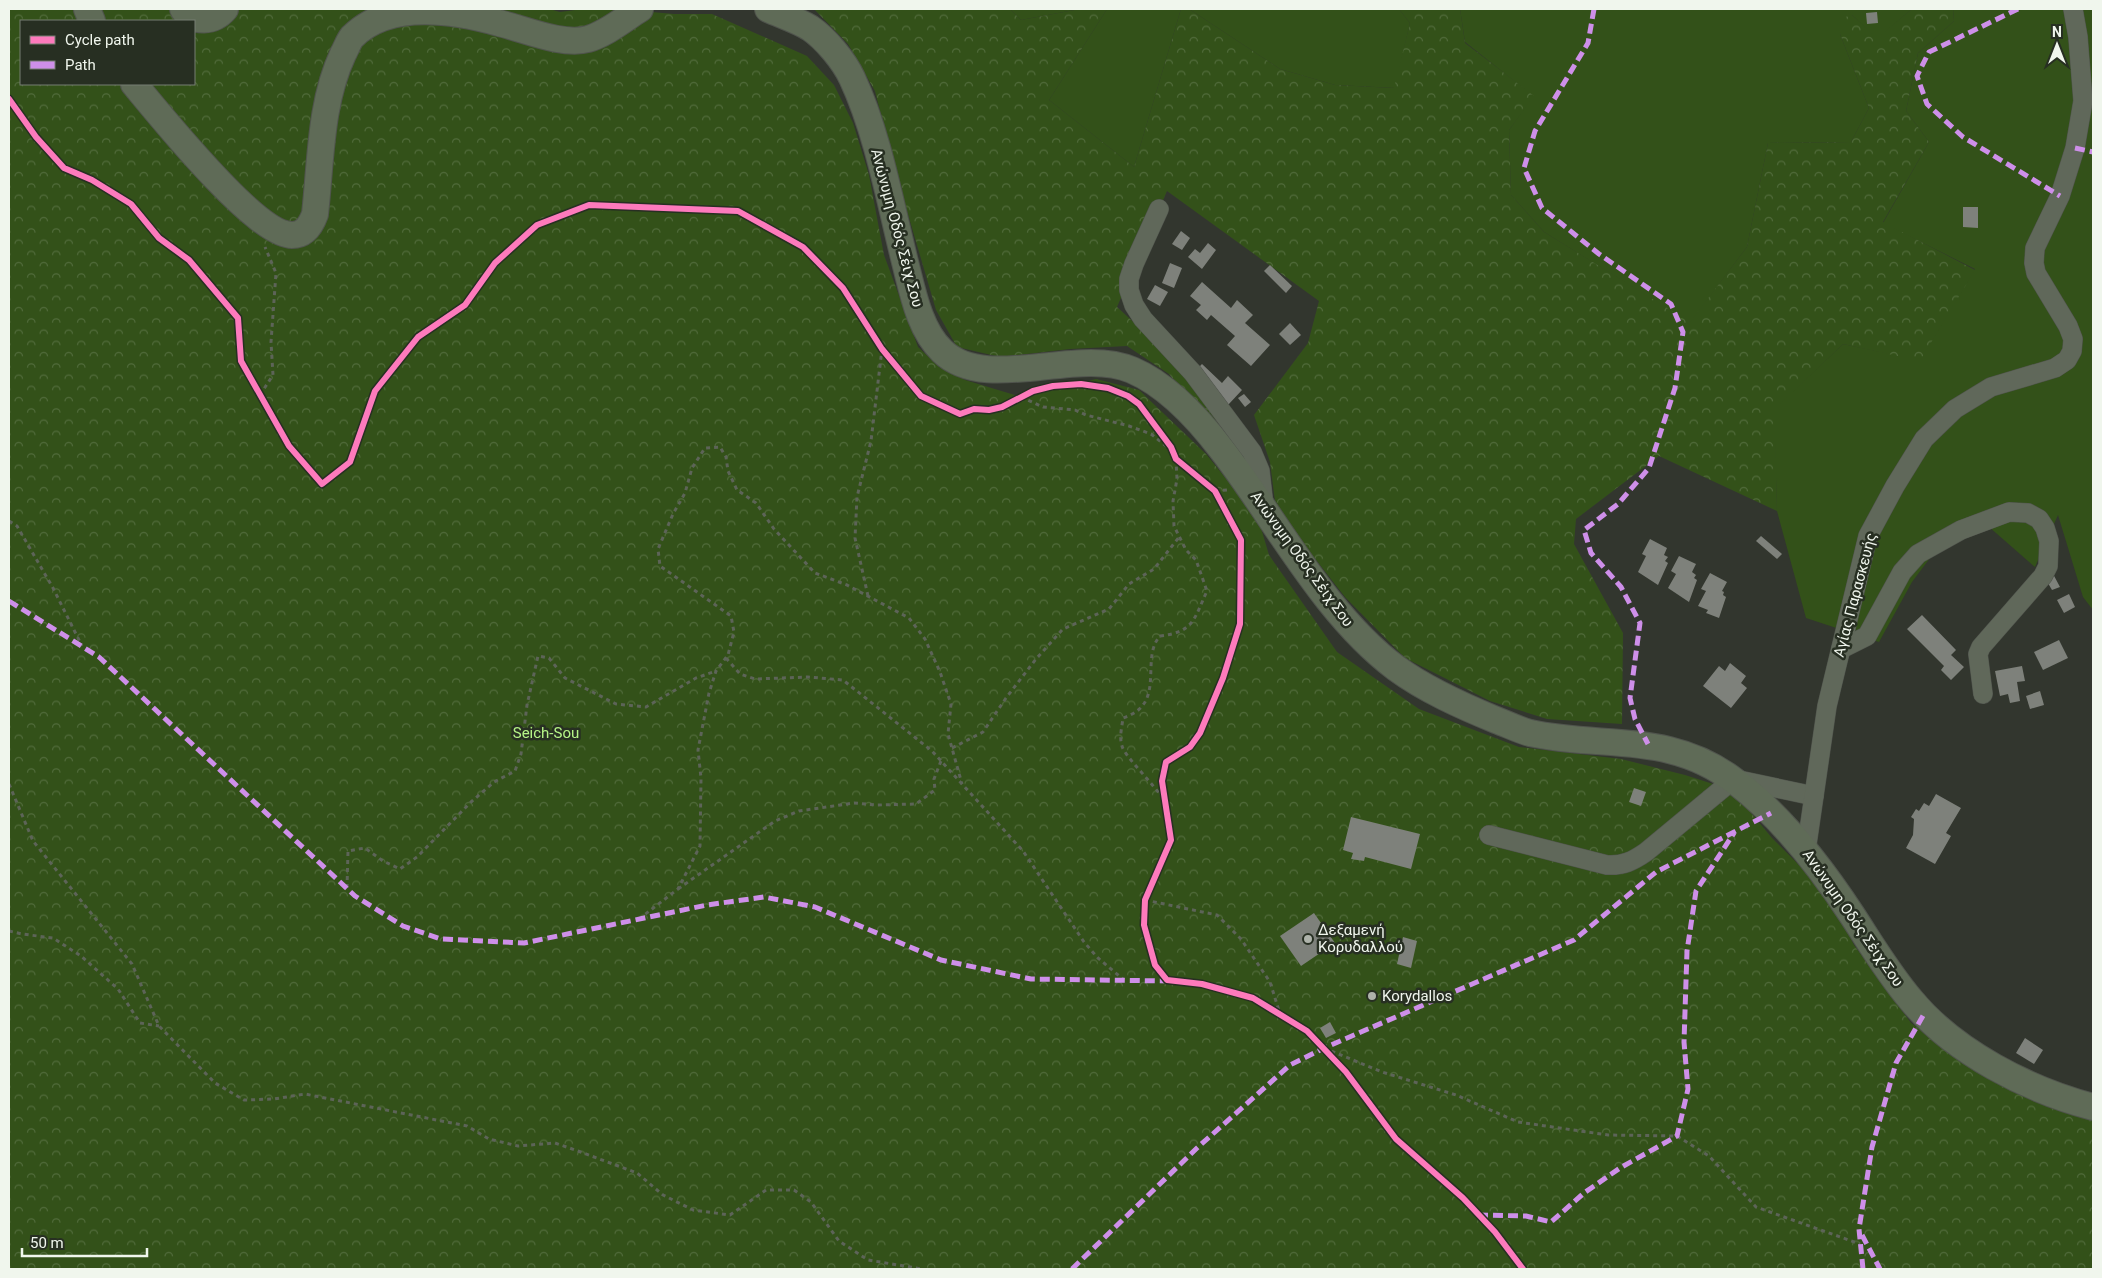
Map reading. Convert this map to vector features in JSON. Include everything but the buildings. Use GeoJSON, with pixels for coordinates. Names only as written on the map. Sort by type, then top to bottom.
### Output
{"type":"FeatureCollection","features":[{"type":"Feature","properties":{"kind":"street"},"geometry":{"type":"LineString","coordinates":[[183,9],[194,18],[204,20],[213,18],[225,9]]}},
{"type":"Feature","properties":{"kind":"street"},"geometry":{"type":"LineString","coordinates":[[135,85],[192,153],[240,202],[271,228],[291,235],[302,233],[311,225],[315,214],[326,111],[335,72],[350,38],[374,20],[398,12],[436,12],[475,16],[570,41],[588,39],[640,9]]}},
{"type":"Feature","properties":{"kind":"street","name":"Ανώνυμη Οδός Σέιχ Σου"},"geometry":{"type":"LineString","coordinates":[[768,9],[812,29],[850,73],[880,159],[912,293],[925,327],[942,351],[963,366],[989,369],[1016,369],[1095,362],[1131,369],[1166,391],[1200,422],[1264,508],[1317,584],[1357,634],[1397,669],[1430,689],[1527,732],[1574,740],[1648,744],[1666,748],[1686,754],[1734,780],[1776,818],[1806,851],[1913,1003],[1944,1032],[1982,1059],[2028,1085],[2093,1107]]}},
{"type":"Feature","properties":{"kind":"street","name":"Αγίας Παρασκευής"},"geometry":{"type":"LineString","coordinates":[[1806,851],[1827,706],[1868,536],[1895,486],[1924,439],[1955,409],[1991,387],[2055,368],[2068,360],[2072,351],[2073,339],[2068,326],[2036,273],[2034,248],[2062,188],[2075,148],[2083,101],[2073,9]]}},
{"type":"Feature","properties":{"kind":"street"},"geometry":{"type":"LineString","coordinates":[[1159,210],[1129,279],[1129,290],[1134,305],[1143,319],[1193,373],[1252,452],[1260,472],[1264,508]]}},
{"type":"Feature","properties":{"kind":"street"},"geometry":{"type":"LineString","coordinates":[[1841,649],[1867,636],[1902,572],[1918,554],[1961,530],[2010,512],[2028,513],[2039,519],[2045,528],[2049,541],[2048,566],[2043,576],[1981,647],[1978,654],[1983,694]]}},
{"type":"Feature","properties":{"kind":"street"},"geometry":{"type":"LineString","coordinates":[[1489,835],[1607,864],[1618,865],[1632,862],[1646,852],[1734,780],[1814,796]]}},
{"type":"Feature","properties":{"kind":"path"},"geometry":{"type":"LineString","coordinates":[[9,99],[36,137],[64,168],[92,180],[131,204],[159,238],[189,260],[238,318],[241,361],[289,446],[322,484],[350,462],[375,392],[418,337],[465,305],[495,263],[537,225],[590,205],[738,211],[803,247],[843,288],[882,349],[921,396],[960,414],[974,409],[989,410],[1002,407],[1021,397],[1047,388]]}},
{"type":"Feature","properties":{"kind":"path"},"geometry":{"type":"LineString","coordinates":[[260,395],[274,375],[271,342],[276,273],[263,242],[271,228]]}},
{"type":"Feature","properties":{"kind":"path"},"geometry":{"type":"LineString","coordinates":[[868,597],[855,538],[857,497],[871,441],[882,349]]}},
{"type":"Feature","properties":{"kind":"path"},"geometry":{"type":"LineString","coordinates":[[1090,385],[1108,388],[1128,396],[1139,404],[1157,426],[1172,451],[1176,459],[1177,479],[1173,513],[1174,526],[1186,550],[1196,560],[1207,591],[1189,627],[1178,634],[1160,636],[1154,642],[1147,696],[1139,710],[1123,718],[1120,737],[1122,747],[1164,800]]}},
{"type":"Feature","properties":{"kind":"path"},"geometry":{"type":"LineString","coordinates":[[1021,397],[1043,407],[1075,410],[1086,416],[1130,426],[1151,434],[1172,451]]}},
{"type":"Feature","properties":{"kind":"path"},"geometry":{"type":"LineString","coordinates":[[678,889],[700,846],[698,750],[709,693],[716,671],[726,658],[734,632],[731,616],[660,566],[658,549],[673,514],[685,493],[692,468],[704,448],[720,447],[726,457],[728,471],[738,490],[756,503],[774,529],[815,573],[848,586],[909,618],[925,639],[940,672],[951,704],[948,734],[962,784]]}},
{"type":"Feature","properties":{"kind":"path"},"geometry":{"type":"LineString","coordinates":[[1167,980],[1155,965],[1144,925],[1145,900],[1171,840],[1162,781],[1166,762],[1190,747],[1200,734],[1223,678],[1240,624],[1241,540],[1215,491],[1176,459]]}},
{"type":"Feature","properties":{"kind":"path"},"geometry":{"type":"LineString","coordinates":[[9,521],[16,526],[53,588],[82,646]]}},
{"type":"Feature","properties":{"kind":"path"},"geometry":{"type":"LineString","coordinates":[[952,748],[983,732],[1036,659],[1063,629],[1109,609],[1129,584],[1154,569],[1180,536]]}},
{"type":"Feature","properties":{"kind":"path"},"geometry":{"type":"LineString","coordinates":[[347,888],[348,851],[365,848],[383,862],[400,869],[418,857],[471,802],[494,782],[515,771],[522,754],[527,705],[538,656],[549,658],[565,678],[616,704],[646,707],[696,678],[716,671]]}},
{"type":"Feature","properties":{"kind":"path"},"geometry":{"type":"LineString","coordinates":[[726,658],[740,674],[755,679],[779,677],[843,680],[932,751],[1023,851],[1084,942],[1098,958],[1124,980]]}},
{"type":"Feature","properties":{"kind":"path"},"geometry":{"type":"LineString","coordinates":[[639,919],[678,889],[776,821],[799,811],[854,803],[877,805],[916,804],[935,790],[934,779],[941,760]]}},
{"type":"Feature","properties":{"kind":"path"},"geometry":{"type":"LineString","coordinates":[[9,784],[34,841],[95,920],[132,964],[159,1026],[215,1083],[244,1100],[274,1099],[305,1094],[467,1126],[489,1139],[518,1146],[555,1143],[637,1172],[663,1195],[693,1210],[730,1215],[766,1190],[794,1190],[810,1202],[839,1240],[868,1260],[922,1269]]}},
{"type":"Feature","properties":{"kind":"path"},"geometry":{"type":"LineString","coordinates":[[1145,900],[1217,915],[1240,939],[1270,982],[1280,1014]]}},
{"type":"Feature","properties":{"kind":"path"},"geometry":{"type":"LineString","coordinates":[[9,931],[53,938],[74,951],[118,988],[140,1023],[159,1026]]}},
{"type":"Feature","properties":{"kind":"path"},"geometry":{"type":"LineString","coordinates":[[1523,1269],[1495,1232],[1463,1198],[1396,1138],[1346,1072],[1324,1048],[1382,1072],[1456,1095],[1518,1122],[1608,1135],[1676,1136],[1709,1156],[1756,1206],[1860,1244]]}},
{"type":"Feature","properties":{"kind":"green space","name":"Seich-Sou"},"geometry":{"type":"Polygon","coordinates":[[[9,9],[549,9],[560,12],[583,9],[618,9],[674,14],[712,14],[807,56],[834,85],[853,123],[869,175],[884,255],[918,347],[939,367],[965,380],[1021,397],[1096,379],[1139,390],[1206,454],[1258,518],[1269,555],[1337,652],[1419,709],[1519,747],[1621,759],[1685,775],[1732,790],[1772,838],[1808,874],[1845,927],[1854,945],[1911,1023],[1993,1079],[2093,1121],[2093,1269],[9,1269],[9,9]]]}},
{"type":"Feature","properties":{"kind":"green space"},"geometry":{"type":"Polygon","coordinates":[[[814,9],[1010,9],[1021,20],[1080,9],[1107,9],[1049,100],[1134,167],[1181,9],[1189,9],[1280,69],[1335,85],[1394,88],[1410,23],[1399,9],[1460,9],[1465,43],[1534,96],[1509,130],[1511,195],[1544,232],[1690,322],[1747,247],[1768,143],[1851,142],[1869,108],[1840,34],[1842,18],[1852,15],[1877,38],[1912,9],[1953,9],[1954,21],[1918,53],[1906,111],[1929,142],[1883,222],[1975,270],[1920,361],[1843,344],[1775,409],[1777,511],[1659,456],[1576,519],[1574,544],[1623,633],[1622,724],[1547,719],[1490,701],[1405,658],[1345,597],[1276,509],[1270,462],[1254,415],[1308,343],[1319,301],[1167,191],[1117,307],[1176,361],[1261,475],[1257,480],[1169,374],[1127,346],[1070,349],[1000,357],[957,347],[936,310],[893,163],[875,91],[848,44],[814,9]]]}},
{"type":"Feature","properties":{"kind":"green space"},"geometry":{"type":"Polygon","coordinates":[[[1010,9],[1080,9],[1021,20],[1010,9]]]}},
{"type":"Feature","properties":{"kind":"green space"},"geometry":{"type":"Polygon","coordinates":[[[1107,9],[1181,9],[1134,167],[1049,100],[1107,9]]]}},
{"type":"Feature","properties":{"kind":"green space"},"geometry":{"type":"Polygon","coordinates":[[[1189,9],[1399,9],[1410,23],[1395,88],[1335,85],[1280,69],[1189,9]]]}},
{"type":"Feature","properties":{"kind":"green space"},"geometry":{"type":"Polygon","coordinates":[[[1460,9],[1912,9],[1877,39],[1852,15],[1840,34],[1869,108],[1851,142],[1768,143],[1747,247],[1690,323],[1544,232],[1511,195],[1509,130],[1533,96],[1465,42],[1460,9]]]}},
{"type":"Feature","properties":{"kind":"green space"},"geometry":{"type":"Polygon","coordinates":[[[1953,9],[2093,9],[2093,610],[2083,597],[2058,515],[2035,567],[1988,526],[1936,550],[1912,582],[1879,642],[1806,618],[1777,511],[1774,409],[1843,344],[1920,360],[1975,269],[1883,223],[1929,142],[1906,111],[1918,53],[1954,21],[1953,9]]]}},
{"type":"Feature","properties":{"kind":"marked path"},"geometry":{"type":"LineString","coordinates":[[1594,9],[1588,43],[1535,131],[1524,168],[1542,208],[1599,254],[1671,304],[1683,332],[1675,388],[1649,468],[1618,504],[1584,530],[1591,553],[1621,587],[1640,623],[1630,698],[1635,719],[1648,744]]}},
{"type":"Feature","properties":{"kind":"marked path"},"geometry":{"type":"LineString","coordinates":[[2018,9],[1929,52],[1917,76],[1927,104],[1963,137],[2060,196]]}},
{"type":"Feature","properties":{"kind":"marked path"},"geometry":{"type":"LineString","coordinates":[[2075,148],[2093,152]]}},
{"type":"Feature","properties":{"kind":"marked path"},"geometry":{"type":"LineString","coordinates":[[9,601],[99,657],[355,896],[403,926],[441,939],[524,943],[707,905],[764,897],[815,907],[941,960],[1031,979],[1170,981]]}},
{"type":"Feature","properties":{"kind":"marked path"},"geometry":{"type":"LineString","coordinates":[[1072,1269],[1197,1148],[1290,1065],[1324,1048],[1574,940],[1656,872],[1771,813]]}},
{"type":"Feature","properties":{"kind":"marked path"},"geometry":{"type":"LineString","coordinates":[[1478,1215],[1526,1216],[1551,1222],[1584,1193],[1620,1168],[1677,1136],[1688,1089],[1684,1042],[1687,951],[1696,891],[1734,833]]}},
{"type":"Feature","properties":{"kind":"marked path"},"geometry":{"type":"LineString","coordinates":[[1863,1269],[1859,1229],[1872,1147],[1896,1063],[1924,1014]]}},
{"type":"Feature","properties":{"kind":"marked path"},"geometry":{"type":"LineString","coordinates":[[1862,1235],[1880,1269]]}},
{"type":"Feature","properties":{"kind":"cycle path"},"geometry":{"type":"LineString","coordinates":[[9,99],[36,137],[64,168],[92,180],[131,204],[159,238],[189,260],[238,318],[241,361],[289,446],[322,484],[350,462],[375,391],[418,337],[465,305],[495,263],[537,225],[589,205],[738,211],[803,247],[843,288],[882,349],[921,396],[960,414],[974,409],[989,410],[1002,407],[1033,391],[1053,386],[1081,384],[1108,388],[1128,396],[1139,404],[1171,447],[1176,459],[1215,491],[1241,540],[1240,624],[1223,678],[1200,733],[1190,747],[1166,762],[1162,781],[1171,840],[1145,900],[1144,925],[1155,965],[1167,980],[1202,984],[1253,998],[1307,1031],[1346,1072],[1396,1139],[1463,1198],[1495,1232],[1523,1269]]}},
{"type":"Feature","properties":{"kind":"place","name":"Δεξαμενή Κορυδαλλού"},"geometry":{"type":"Point","coordinates":[1308,939]}},
{"type":"Feature","properties":{"kind":"place","name":"Korydallos"},"geometry":{"type":"Point","coordinates":[1372,996]}}]}
